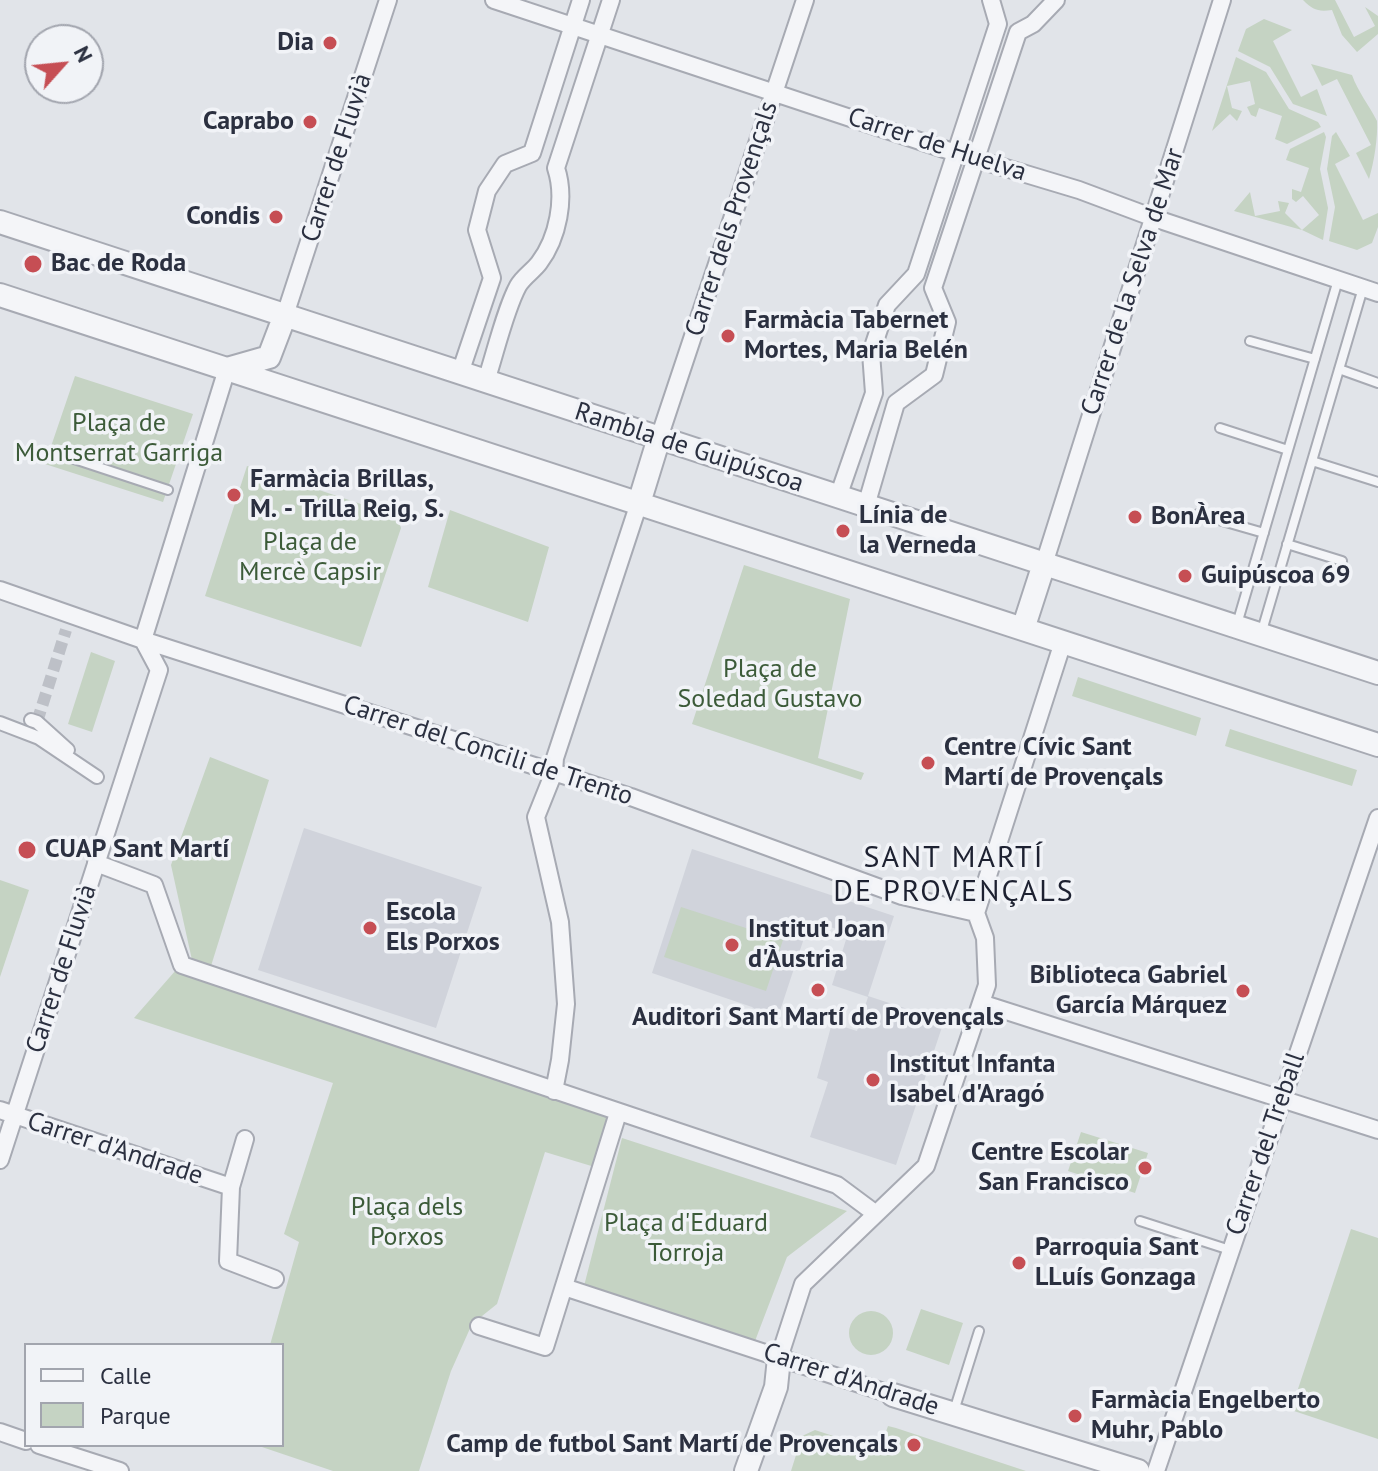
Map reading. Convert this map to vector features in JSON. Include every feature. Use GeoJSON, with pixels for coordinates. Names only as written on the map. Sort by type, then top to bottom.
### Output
{"type":"FeatureCollection","features":[{"type":"Feature","properties":{"kind":"street","name":"Carrer de Fluvià"},"geometry":{"type":"LineString","coordinates":[[285,315],[388,0]]}},
{"type":"Feature","properties":{"kind":"street","name":"Carrer de Huelva"},"geometry":{"type":"LineString","coordinates":[[494,0],[956,153],[1079,190],[1371,290]]}},
{"type":"Feature","properties":{"kind":"street"},"geometry":{"type":"LineString","coordinates":[[460,373],[492,278],[477,230],[487,191],[505,164],[532,153],[581,0]]}},
{"type":"Feature","properties":{"kind":"street"},"geometry":{"type":"LineString","coordinates":[[486,381],[519,285],[540,263],[552,238],[559,211],[561,184],[556,168],[611,0]]}},
{"type":"Feature","properties":{"kind":"street","name":"Carrer dels Provençals"},"geometry":{"type":"LineString","coordinates":[[659,438],[805,0]]}},
{"type":"Feature","properties":{"kind":"street"},"geometry":{"type":"LineString","coordinates":[[838,497],[874,393],[871,353],[887,305],[916,274],[998,24],[991,0]]}},
{"type":"Feature","properties":{"kind":"street"},"geometry":{"type":"LineString","coordinates":[[866,506],[896,403],[934,375],[947,322],[933,288],[1018,32],[1033,24],[1056,0]]}},
{"type":"Feature","properties":{"kind":"street","name":"Carrer de la Selva de Mar"},"geometry":{"type":"LineString","coordinates":[[1044,564],[1222,0]]}},
{"type":"Feature","properties":{"kind":"street","name":"Rambla de Guipúscoa"},"geometry":{"type":"LineString","coordinates":[[0,222],[1378,673]]}},
{"type":"Feature","properties":{"kind":"street"},"geometry":{"type":"LineString","coordinates":[[0,295],[1378,745]]}},
{"type":"Feature","properties":{"kind":"street"},"geometry":{"type":"LineString","coordinates":[[227,369],[269,357],[285,315]]}},
{"type":"Feature","properties":{"kind":"street"},"geometry":{"type":"LineString","coordinates":[[143,640],[227,369]]}},
{"type":"Feature","properties":{"kind":"street"},"geometry":{"type":"LineString","coordinates":[[554,1091],[566,1004],[560,922],[536,817],[554,772],[558,750],[659,438]]}},
{"type":"Feature","properties":{"kind":"street"},"geometry":{"type":"LineString","coordinates":[[1023,629],[1044,564]]}},
{"type":"Feature","properties":{"kind":"street","name":"Carrer del Concili de Trento"},"geometry":{"type":"LineString","coordinates":[[0,590],[143,640],[554,772],[902,896],[976,913]]}},
{"type":"Feature","properties":{"kind":"street","name":"Carrer de Fluvià"},"geometry":{"type":"LineString","coordinates":[[0,1160],[7,1113],[96,863],[159,670],[143,640]]}},
{"type":"Feature","properties":{"kind":"street"},"geometry":{"type":"LineString","coordinates":[[746,1471],[776,1387],[779,1358],[803,1284],[926,1166],[987,985],[985,938],[976,913],[1063,642]]}},
{"type":"Feature","properties":{"kind":"street"},"geometry":{"type":"LineString","coordinates":[[0,723],[39,738],[101,778],[31,720]]}},
{"type":"Feature","properties":{"kind":"street","name":"Carrer del Treball"},"geometry":{"type":"LineString","coordinates":[[1156,1471],[1378,818]]}},
{"type":"Feature","properties":{"kind":"street"},"geometry":{"type":"LineString","coordinates":[[96,863],[154,885],[182,965],[837,1185],[876,1214]]}},
{"type":"Feature","properties":{"kind":"street"},"geometry":{"type":"LineString","coordinates":[[981,1003],[1378,1130]]}},
{"type":"Feature","properties":{"kind":"street","name":"Carrer d'Andrade"},"geometry":{"type":"LineString","coordinates":[[7,1113],[231,1187]]}},
{"type":"Feature","properties":{"kind":"street"},"geometry":{"type":"LineString","coordinates":[[479,1326],[545,1347],[618,1113]]}},
{"type":"Feature","properties":{"kind":"street","name":"Carrer d'Andrade"},"geometry":{"type":"LineString","coordinates":[[245,1139],[231,1187],[228,1261],[275,1279]]}},
{"type":"Feature","properties":{"kind":"street","name":"Carrer d'Andrade"},"geometry":{"type":"LineString","coordinates":[[564,1287],[893,1395],[1138,1471]]}},
{"type":"Feature","properties":{"kind":"street"},"geometry":{"type":"LineString","coordinates":[[0,1432],[24,1440]]}},
{"type":"Feature","properties":{"kind":"street"},"geometry":{"type":"LineString","coordinates":[[45,1447],[120,1471]]}},
{"type":"Feature","properties":{"kind":"lane"},"geometry":{"type":"LineString","coordinates":[[1236,627],[1339,279]]}},
{"type":"Feature","properties":{"kind":"lane"},"geometry":{"type":"LineString","coordinates":[[1261,635],[1339,369],[1371,290]]}},
{"type":"Feature","properties":{"kind":"lane"},"geometry":{"type":"LineString","coordinates":[[1250,341],[1315,359]]}},
{"type":"Feature","properties":{"kind":"lane"},"geometry":{"type":"LineString","coordinates":[[1339,369],[1378,383]]}},
{"type":"Feature","properties":{"kind":"lane"},"geometry":{"type":"LineString","coordinates":[[1220,428],[1288,450]]}},
{"type":"Feature","properties":{"kind":"lane"},"geometry":{"type":"LineString","coordinates":[[59,454],[168,490]]}},
{"type":"Feature","properties":{"kind":"lane"},"geometry":{"type":"LineString","coordinates":[[1312,461],[1378,482]]}},
{"type":"Feature","properties":{"kind":"lane"},"geometry":{"type":"LineString","coordinates":[[1198,514],[1264,533]]}},
{"type":"Feature","properties":{"kind":"lane"},"geometry":{"type":"LineString","coordinates":[[1287,544],[1342,561]]}},
{"type":"Feature","properties":{"kind":"lane"},"geometry":{"type":"LineString","coordinates":[[1140,1221],[1230,1250]]}},
{"type":"Feature","properties":{"kind":"lane"},"geometry":{"type":"LineString","coordinates":[[954,1413],[979,1331]]}},
{"type":"Feature","properties":{"kind":"shaded area","name":"Escola Els Porxos"},"geometry":{"type":"Polygon","coordinates":[[[304,828],[482,887],[436,1028],[258,970],[304,828]]]}},
{"type":"Feature","properties":{"kind":"shaded area","name":"Institut Joan d'Àustria"},"geometry":{"type":"Polygon","coordinates":[[[692,849],[894,916],[868,996],[944,1021],[896,1165],[810,1137],[828,1082],[817,1078],[832,1023],[857,1031],[868,997],[832,985],[848,933],[810,920],[777,1020],[752,1007],[652,973],[692,849]]]}},
{"type":"Feature","properties":{"kind":"green space"},"geometry":{"type":"Polygon","coordinates":[[[1303,0],[1335,0],[1354,37],[1375,26],[1365,7],[1378,16],[1378,34],[1357,52],[1342,35],[1332,10],[1316,10],[1303,0]]]}},
{"type":"Feature","properties":{"kind":"green space"},"geometry":{"type":"Polygon","coordinates":[[[1264,19],[1292,30],[1273,41],[1301,97],[1317,89],[1327,116],[1293,104],[1270,67],[1238,51],[1246,29],[1264,19]]]}},
{"type":"Feature","properties":{"kind":"green space"},"geometry":{"type":"Polygon","coordinates":[[[1236,57],[1266,72],[1289,109],[1318,122],[1321,127],[1287,144],[1275,139],[1282,116],[1259,108],[1256,117],[1251,115],[1247,107],[1255,104],[1250,81],[1227,86],[1232,108],[1242,111],[1237,121],[1230,114],[1212,131],[1236,57]]]}},
{"type":"Feature","properties":{"kind":"green space"},"geometry":{"type":"Polygon","coordinates":[[[1311,64],[1352,75],[1377,121],[1369,179],[1356,153],[1371,145],[1337,79],[1322,86],[1311,64]]]}},
{"type":"Feature","properties":{"kind":"green space"},"geometry":{"type":"Polygon","coordinates":[[[1324,132],[1326,137],[1320,169],[1328,208],[1323,240],[1302,230],[1319,215],[1303,196],[1296,202],[1292,199],[1292,189],[1301,192],[1309,168],[1286,160],[1290,149],[1324,132]]]}},
{"type":"Feature","properties":{"kind":"green space"},"geometry":{"type":"Polygon","coordinates":[[[1336,132],[1350,156],[1335,164],[1363,220],[1378,213],[1378,227],[1372,243],[1357,250],[1329,241],[1335,207],[1327,169],[1332,136],[1336,132]]]}},
{"type":"Feature","properties":{"kind":"green space"},"geometry":{"type":"Polygon","coordinates":[[[1250,192],[1255,216],[1280,211],[1278,201],[1289,203],[1285,213],[1302,230],[1234,211],[1250,192]]]}},
{"type":"Feature","properties":{"kind":"green space","name":"Plaça de Montserrat Garriga"},"geometry":{"type":"Polygon","coordinates":[[[75,376],[193,414],[163,502],[45,464],[75,376]]]}},
{"type":"Feature","properties":{"kind":"green space","name":"Plaça de Mercè Capsir"},"geometry":{"type":"Polygon","coordinates":[[[247,466],[397,516],[401,528],[361,647],[205,596],[247,466]]]}},
{"type":"Feature","properties":{"kind":"green space"},"geometry":{"type":"Polygon","coordinates":[[[450,510],[549,547],[528,622],[428,587],[450,510]]]}},
{"type":"Feature","properties":{"kind":"green space","name":"Plaça de Soledad Gustavo"},"geometry":{"type":"Polygon","coordinates":[[[744,565],[850,599],[818,758],[864,773],[861,780],[692,724],[744,565]]]}},
{"type":"Feature","properties":{"kind":"green space"},"geometry":{"type":"Polygon","coordinates":[[[91,652],[115,661],[92,732],[68,724],[91,652]]]}},
{"type":"Feature","properties":{"kind":"green space"},"geometry":{"type":"Polygon","coordinates":[[[1078,677],[1201,718],[1196,736],[1072,696],[1078,677]]]}},
{"type":"Feature","properties":{"kind":"green space"},"geometry":{"type":"Polygon","coordinates":[[[1230,729],[1357,770],[1352,786],[1225,746],[1230,729]]]}},
{"type":"Feature","properties":{"kind":"green space"},"geometry":{"type":"Polygon","coordinates":[[[210,757],[269,780],[211,966],[192,960],[171,865],[210,757]]]}},
{"type":"Feature","properties":{"kind":"green space"},"geometry":{"type":"Polygon","coordinates":[[[0,880],[29,890],[0,977],[0,880]]]}},
{"type":"Feature","properties":{"kind":"green space"},"geometry":{"type":"Polygon","coordinates":[[[681,907],[783,940],[766,991],[664,957],[681,907]]]}},
{"type":"Feature","properties":{"kind":"green space","name":"Plaça dels Porxos"},"geometry":{"type":"Polygon","coordinates":[[[176,970],[615,1115],[598,1168],[545,1152],[497,1304],[472,1324],[451,1371],[419,1471],[333,1471],[262,1447],[284,1447],[284,1343],[271,1343],[299,1242],[284,1234],[333,1083],[134,1018],[176,970]]]}},
{"type":"Feature","properties":{"kind":"green space"},"geometry":{"type":"Polygon","coordinates":[[[1081,1132],[1148,1153],[1135,1193],[1068,1171],[1081,1132]]]}},
{"type":"Feature","properties":{"kind":"green space","name":"Plaça d'Eduard Torroja"},"geometry":{"type":"Polygon","coordinates":[[[622,1138],[847,1211],[787,1257],[755,1341],[584,1286],[622,1138]]]}},
{"type":"Feature","properties":{"kind":"green space"},"geometry":{"type":"Polygon","coordinates":[[[1351,1229],[1378,1238],[1378,1439],[1291,1410],[1351,1229]]]}},
{"type":"Feature","properties":{"kind":"green space"},"geometry":{"type":"Polygon","coordinates":[[[921,1309],[963,1323],[949,1365],[906,1350],[921,1309]]]}},
{"type":"Feature","properties":{"kind":"green space"},"geometry":{"type":"Polygon","coordinates":[[[871,1311],[887,1317],[893,1333],[887,1349],[871,1355],[855,1349],[849,1333],[855,1317],[871,1311]]]}},
{"type":"Feature","properties":{"kind":"green space","name":"Camp de futbol Sant Martí de Provençals"},"geometry":{"type":"Polygon","coordinates":[[[888,1426],[1026,1471],[791,1471],[802,1436],[815,1430],[879,1451],[888,1426]]]}},
{"type":"Feature","properties":{"kind":"tunnel"},"geometry":{"type":"LineString","coordinates":[[37,722],[66,630]]}},
{"type":"Feature","properties":{"kind":"place","name":"Dia"},"geometry":{"type":"Point","coordinates":[330,43]}},
{"type":"Feature","properties":{"kind":"place","name":"Caprabo"},"geometry":{"type":"Point","coordinates":[310,122]}},
{"type":"Feature","properties":{"kind":"place","name":"Condis"},"geometry":{"type":"Point","coordinates":[276,217]}},
{"type":"Feature","properties":{"kind":"place","name":"Bac de Roda"},"geometry":{"type":"Point","coordinates":[33,264]}},
{"type":"Feature","properties":{"kind":"place","name":"Farmàcia Tabernet Mortes, Maria Belén"},"geometry":{"type":"Point","coordinates":[728,336]}},
{"type":"Feature","properties":{"kind":"place","name":"Farmàcia Brillas, M. - Trilla Reig, S."},"geometry":{"type":"Point","coordinates":[234,495]}},
{"type":"Feature","properties":{"kind":"place","name":"BonÀrea"},"geometry":{"type":"Point","coordinates":[1135,517]}},
{"type":"Feature","properties":{"kind":"place","name":"Línia de la Verneda"},"geometry":{"type":"Point","coordinates":[843,531]}},
{"type":"Feature","properties":{"kind":"place","name":"Guipúscoa 69"},"geometry":{"type":"Point","coordinates":[1185,576]}},
{"type":"Feature","properties":{"kind":"place","name":"Centre Cívic Sant Martí de Provençals"},"geometry":{"type":"Point","coordinates":[928,763]}},
{"type":"Feature","properties":{"kind":"place","name":"CUAP Sant Martí"},"geometry":{"type":"Point","coordinates":[27,850]}},
{"type":"Feature","properties":{"kind":"place","name":"Escola Els Porxos"},"geometry":{"type":"Point","coordinates":[370,928]}},
{"type":"Feature","properties":{"kind":"place","name":"Institut Joan d'Àustria"},"geometry":{"type":"Point","coordinates":[732,945]}},
{"type":"Feature","properties":{"kind":"place","name":"Auditori Sant Martí de Provençals"},"geometry":{"type":"Point","coordinates":[818,990]}},
{"type":"Feature","properties":{"kind":"place","name":"Biblioteca Gabriel García Márquez"},"geometry":{"type":"Point","coordinates":[1243,991]}},
{"type":"Feature","properties":{"kind":"place","name":"Institut Infanta Isabel d'Aragó"},"geometry":{"type":"Point","coordinates":[873,1080]}},
{"type":"Feature","properties":{"kind":"place","name":"Centre Escolar San Francisco"},"geometry":{"type":"Point","coordinates":[1145,1168]}},
{"type":"Feature","properties":{"kind":"place","name":"Parroquia Sant LLuís Gonzaga"},"geometry":{"type":"Point","coordinates":[1019,1263]}},
{"type":"Feature","properties":{"kind":"place","name":"Farmàcia Engelberto Muhr, Pablo"},"geometry":{"type":"Point","coordinates":[1075,1416]}},
{"type":"Feature","properties":{"kind":"place","name":"Camp de futbol Sant Martí de Provençals"},"geometry":{"type":"Point","coordinates":[914,1445]}},
{"type":"Feature","properties":{"kind":"district","name":"SANT MARTÍ DE PROVENÇALS"},"geometry":{"type":"Point","coordinates":[954,875]}}]}
